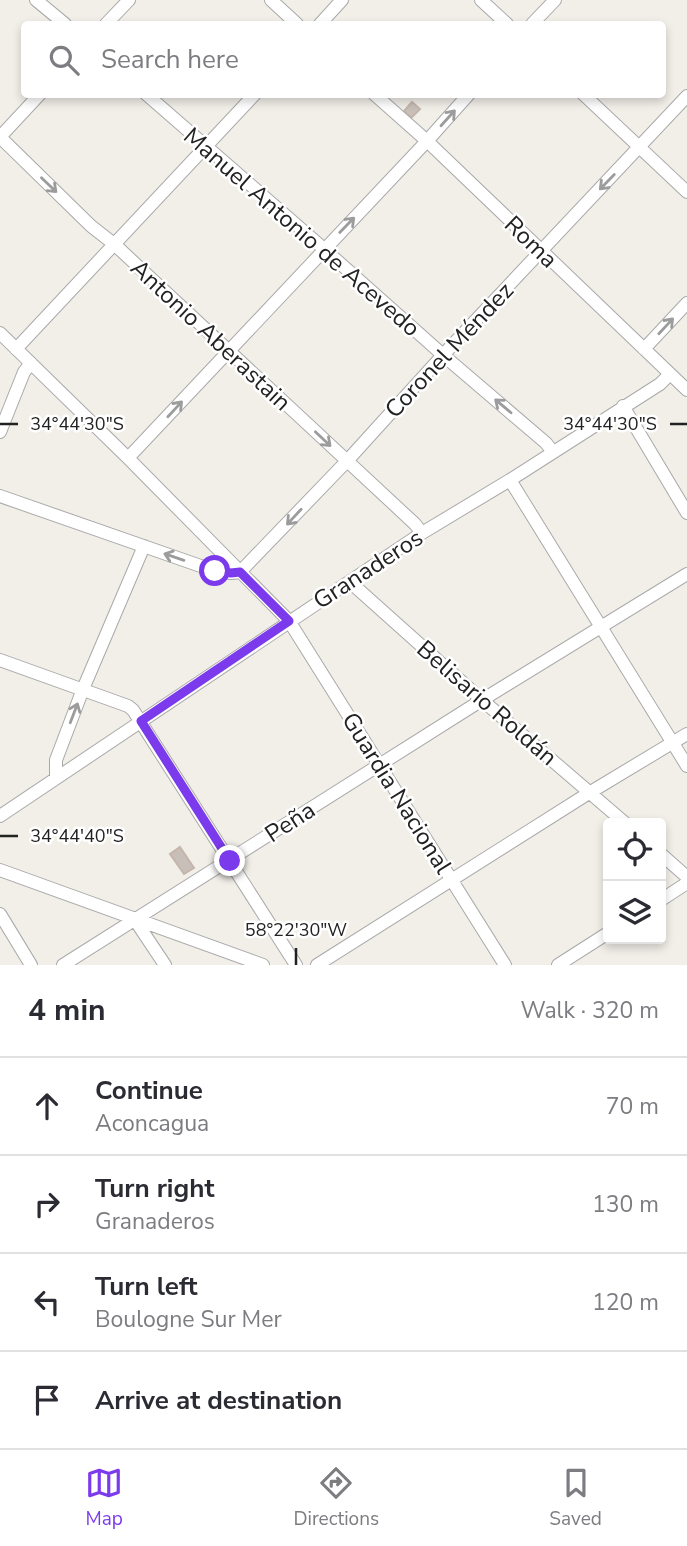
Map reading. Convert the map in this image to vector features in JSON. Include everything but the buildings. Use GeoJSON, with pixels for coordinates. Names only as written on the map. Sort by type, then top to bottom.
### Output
{"type":"FeatureCollection","features":[{"type":"Feature","properties":{"kind":"street"},"geometry":{"type":"LineString","coordinates":[[36,0],[61,21]]}},
{"type":"Feature","properties":{"kind":"street"},"geometry":{"type":"LineString","coordinates":[[109,21],[129,0]]}},
{"type":"Feature","properties":{"kind":"street"},"geometry":{"type":"LineString","coordinates":[[271,0],[294,21]]}},
{"type":"Feature","properties":{"kind":"street"},"geometry":{"type":"LineString","coordinates":[[323,21],[342,0]]}},
{"type":"Feature","properties":{"kind":"street"},"geometry":{"type":"LineString","coordinates":[[481,0],[505,21]]}},
{"type":"Feature","properties":{"kind":"street"},"geometry":{"type":"LineString","coordinates":[[535,21],[555,0]]}},
{"type":"Feature","properties":{"kind":"street","name":"Coronel Méndez"},"geometry":{"type":"LineString","coordinates":[[240,572],[687,96]]}},
{"type":"Feature","properties":{"kind":"street"},"geometry":{"type":"LineString","coordinates":[[0,137],[36,98]]}},
{"type":"Feature","properties":{"kind":"street","name":"Manuel Antonio de Acevedo"},"geometry":{"type":"LineString","coordinates":[[150,98],[546,443],[553,452]]}},
{"type":"Feature","properties":{"kind":"street"},"geometry":{"type":"LineString","coordinates":[[16,349],[251,98]]}},
{"type":"Feature","properties":{"kind":"street","name":"Roma"},"geometry":{"type":"LineString","coordinates":[[378,98],[687,390]]}},
{"type":"Feature","properties":{"kind":"street"},"geometry":{"type":"LineString","coordinates":[[128,458],[465,98]]}},
{"type":"Feature","properties":{"kind":"street"},"geometry":{"type":"LineString","coordinates":[[587,98],[687,192]]}},
{"type":"Feature","properties":{"kind":"street","name":"Antonio Aberastain"},"geometry":{"type":"LineString","coordinates":[[0,137],[91,226],[114,244],[422,533]]}},
{"type":"Feature","properties":{"kind":"street"},"geometry":{"type":"LineString","coordinates":[[644,349],[687,303]]}},
{"type":"Feature","properties":{"kind":"street","name":"Guardia Nacional"},"geometry":{"type":"LineString","coordinates":[[0,333],[289,621],[505,965]]}},
{"type":"Feature","properties":{"kind":"street"},"geometry":{"type":"LineString","coordinates":[[0,432],[24,372],[31,363]]}},
{"type":"Feature","properties":{"kind":"street","name":"Granaderos"},"geometry":{"type":"LineString","coordinates":[[0,816],[422,533],[510,480],[670,374]]}},
{"type":"Feature","properties":{"kind":"street"},"geometry":{"type":"LineString","coordinates":[[623,406],[687,513]]}},
{"type":"Feature","properties":{"kind":"street"},"geometry":{"type":"LineString","coordinates":[[510,480],[687,766]]}},
{"type":"Feature","properties":{"kind":"street"},"geometry":{"type":"LineString","coordinates":[[0,496],[215,571],[240,572]]}},
{"type":"Feature","properties":{"kind":"street"},"geometry":{"type":"LineString","coordinates":[[56,778],[56,760],[144,546]]}},
{"type":"Feature","properties":{"kind":"street","name":"Peña"},"geometry":{"type":"LineString","coordinates":[[63,965],[687,574]]}},
{"type":"Feature","properties":{"kind":"street","name":"Belisario Roldán"},"geometry":{"type":"LineString","coordinates":[[350,582],[619,818]]}},
{"type":"Feature","properties":{"kind":"street"},"geometry":{"type":"LineString","coordinates":[[0,660],[134,710],[296,965]]}},
{"type":"Feature","properties":{"kind":"street"},"geometry":{"type":"LineString","coordinates":[[317,965],[687,734]]}},
{"type":"Feature","properties":{"kind":"street"},"geometry":{"type":"LineString","coordinates":[[666,858],[687,877]]}},
{"type":"Feature","properties":{"kind":"street"},"geometry":{"type":"LineString","coordinates":[[0,870],[262,965]]}},
{"type":"Feature","properties":{"kind":"street"},"geometry":{"type":"LineString","coordinates":[[666,897],[687,883]]}},
{"type":"Feature","properties":{"kind":"street"},"geometry":{"type":"LineString","coordinates":[[0,914],[31,965]]}},
{"type":"Feature","properties":{"kind":"street"},"geometry":{"type":"LineString","coordinates":[[135,920],[164,965]]}},
{"type":"Feature","properties":{"kind":"street"},"geometry":{"type":"LineString","coordinates":[[558,965],[603,936]]}},
{"type":"Feature","properties":{"kind":"route"},"geometry":{"type":"LineString","coordinates":[[215,571],[240,572],[289,621],[141,721],[230,861]]}}]}
